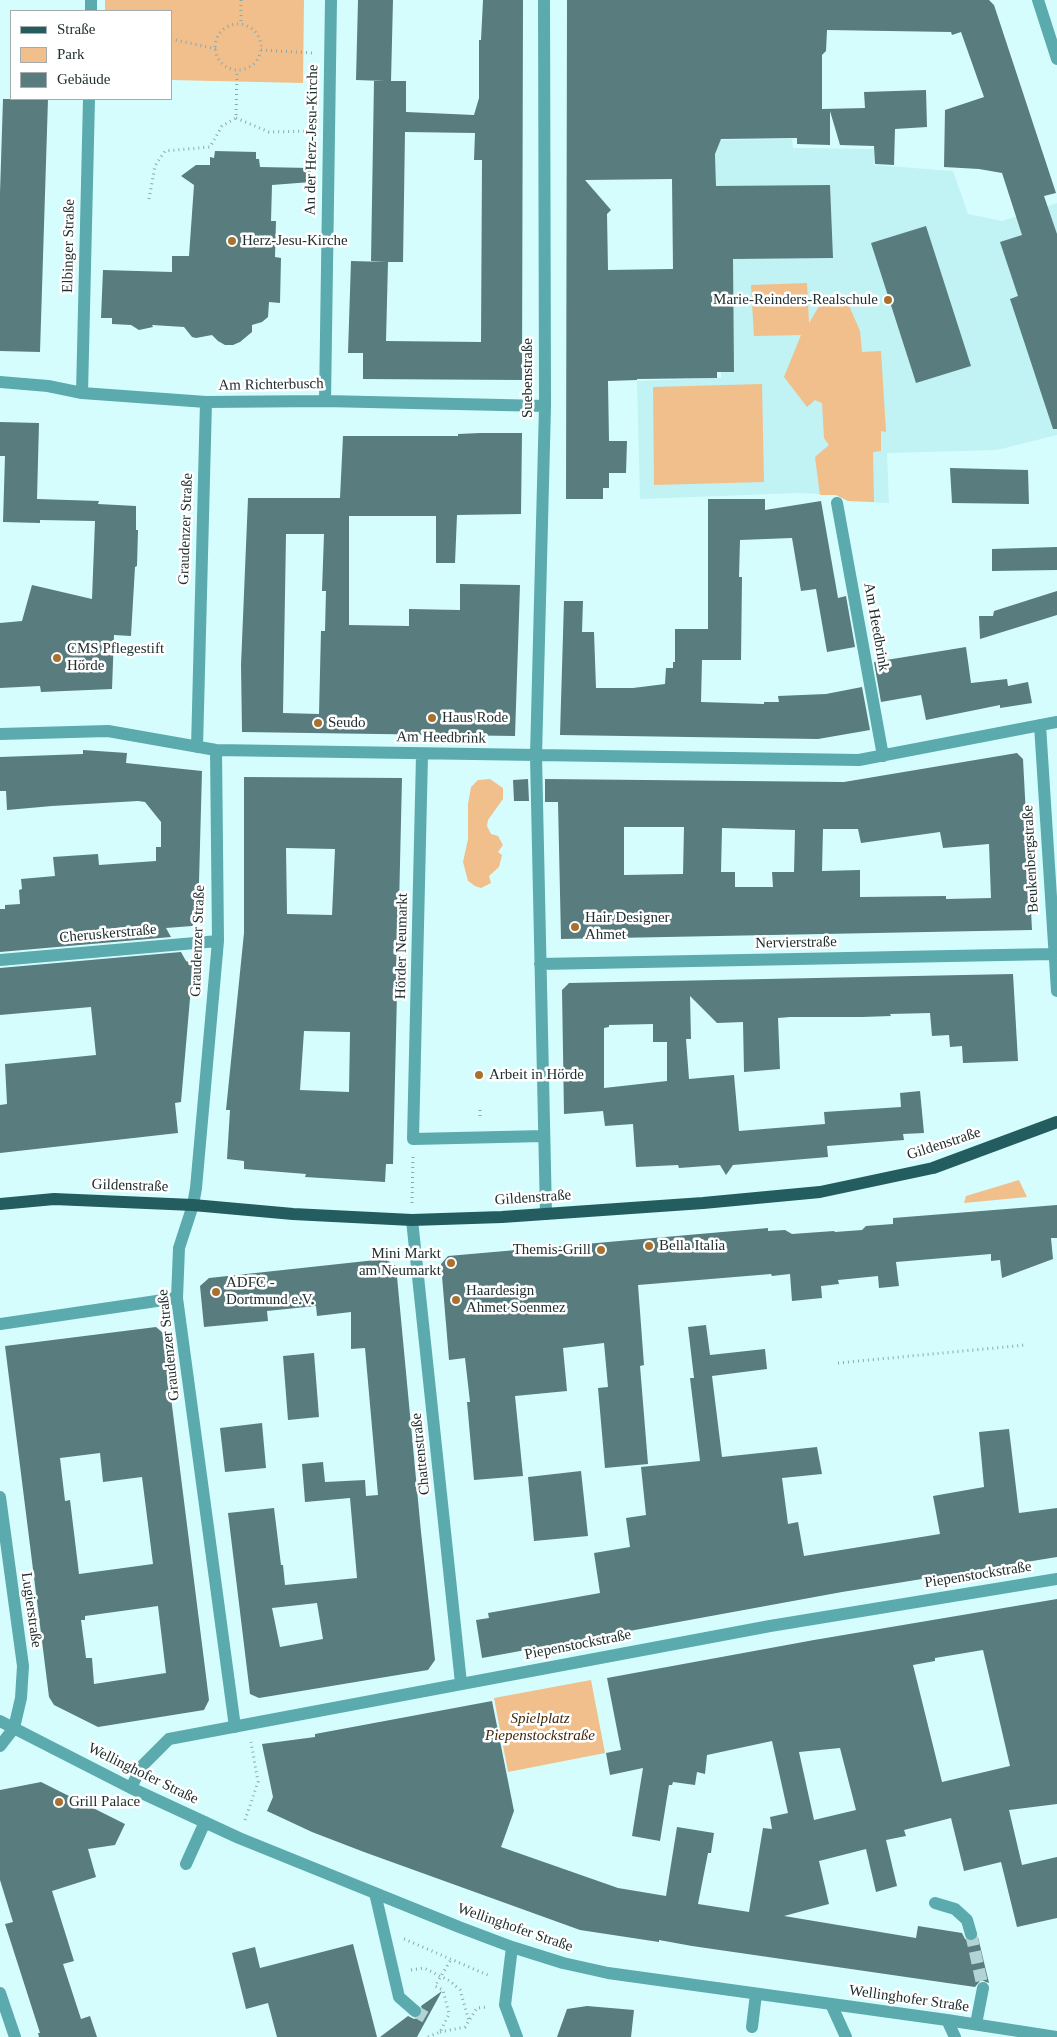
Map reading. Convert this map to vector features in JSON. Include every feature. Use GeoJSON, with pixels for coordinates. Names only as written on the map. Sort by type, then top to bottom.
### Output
{"type":"FeatureCollection","features":[{"type":"Feature","properties":{"kind":"main road","name":"Gildenstraße"},"geometry":{"type":"LineString","coordinates":[[0,1204],[54,1199],[193,1205],[293,1214],[412,1220],[703,1204],[820,1192],[933,1168],[1057,1122]]}},
{"type":"Feature","properties":{"kind":"street","name":"An der Herz-Jesu-Kirche"},"geometry":{"type":"LineString","coordinates":[[325,401],[330,0]]}},
{"type":"Feature","properties":{"kind":"street","name":"Suebenstraße"},"geometry":{"type":"LineString","coordinates":[[536,756],[544,406],[544,0]]}},
{"type":"Feature","properties":{"kind":"street"},"geometry":{"type":"LineString","coordinates":[[1038,0],[1057,59]]}},
{"type":"Feature","properties":{"kind":"street","name":"Elbinger Straße"},"geometry":{"type":"LineString","coordinates":[[82,393],[89,100]]}},
{"type":"Feature","properties":{"kind":"street","name":"Am Richterbusch"},"geometry":{"type":"LineString","coordinates":[[0,382],[48,386],[82,393],[206,402],[325,401],[544,406]]}},
{"type":"Feature","properties":{"kind":"street","name":"Graudenzer Straße"},"geometry":{"type":"LineString","coordinates":[[197,747],[206,402]]}},
{"type":"Feature","properties":{"kind":"street","name":"Am Heedbrink"},"geometry":{"type":"LineString","coordinates":[[837,504],[883,756]]}},
{"type":"Feature","properties":{"kind":"street","name":"Am Heedbrink"},"geometry":{"type":"LineString","coordinates":[[0,734],[108,731],[216,750],[422,755],[859,760],[1057,722]]}},
{"type":"Feature","properties":{"kind":"street","name":"Beukenbergstraße"},"geometry":{"type":"LineString","coordinates":[[1040,725],[1053,954],[1057,991]]}},
{"type":"Feature","properties":{"kind":"street","name":"Graudenzer Straße"},"geometry":{"type":"LineString","coordinates":[[216,750],[218,941],[193,1205],[179,1248],[177,1298],[235,1726]]}},
{"type":"Feature","properties":{"kind":"street","name":"Hörder Neumarkt"},"geometry":{"type":"LineString","coordinates":[[413,1139],[422,755]]}},
{"type":"Feature","properties":{"kind":"street"},"geometry":{"type":"LineString","coordinates":[[536,756],[546,1214]]}},
{"type":"Feature","properties":{"kind":"street","name":"Cheruskerstraße"},"geometry":{"type":"LineString","coordinates":[[0,960],[218,941]]}},
{"type":"Feature","properties":{"kind":"street","name":"Nervierstraße"},"geometry":{"type":"LineString","coordinates":[[540,964],[1053,954]]}},
{"type":"Feature","properties":{"kind":"street"},"geometry":{"type":"LineString","coordinates":[[413,1139],[544,1136]]}},
{"type":"Feature","properties":{"kind":"street","name":"Chattenstraße"},"geometry":{"type":"LineString","coordinates":[[412,1220],[461,1684]]}},
{"type":"Feature","properties":{"kind":"street"},"geometry":{"type":"LineString","coordinates":[[0,1324],[177,1298]]}},
{"type":"Feature","properties":{"kind":"street","name":"Lugierstraße"},"geometry":{"type":"LineString","coordinates":[[0,1497],[23,1666],[21,1698],[14,1728]]}},
{"type":"Feature","properties":{"kind":"street","name":"Piepenstockstraße"},"geometry":{"type":"LineString","coordinates":[[131,1788],[141,1767],[169,1739],[770,1626],[1057,1579]]}},
{"type":"Feature","properties":{"kind":"street","name":"Wellinghofer Straße"},"geometry":{"type":"LineString","coordinates":[[0,1721],[131,1788],[239,1838],[375,1894],[512,1947],[563,1963],[608,1973],[1057,2037]]}},
{"type":"Feature","properties":{"kind":"street"},"geometry":{"type":"LineString","coordinates":[[0,1746],[14,1728]]}},
{"type":"Feature","properties":{"kind":"street"},"geometry":{"type":"LineString","coordinates":[[186,1864],[205,1822]]}},
{"type":"Feature","properties":{"kind":"street"},"geometry":{"type":"LineString","coordinates":[[375,1894],[399,1997],[414,2011]]}},
{"type":"Feature","properties":{"kind":"street"},"geometry":{"type":"LineString","coordinates":[[935,1902],[956,1909],[967,1920],[971,1934]]}},
{"type":"Feature","properties":{"kind":"street"},"geometry":{"type":"LineString","coordinates":[[512,1947],[506,2005],[517,2037]]}},
{"type":"Feature","properties":{"kind":"street"},"geometry":{"type":"LineString","coordinates":[[976,2024],[984,1988]]}},
{"type":"Feature","properties":{"kind":"street"},"geometry":{"type":"LineString","coordinates":[[0,1993],[15,2037]]}},
{"type":"Feature","properties":{"kind":"street"},"geometry":{"type":"LineString","coordinates":[[752,2027],[756,1994]]}},
{"type":"Feature","properties":{"kind":"street"},"geometry":{"type":"LineString","coordinates":[[831,2004],[846,2037]]}},
{"type":"Feature","properties":{"kind":"street"},"geometry":{"type":"LineString","coordinates":[[947,2020],[955,2037]]}},
{"type":"Feature","properties":{"kind":"path"},"geometry":{"type":"LineString","coordinates":[[241,0],[241,25]]}},
{"type":"Feature","properties":{"kind":"path"},"geometry":{"type":"LineString","coordinates":[[241,25],[254,31],[261,43],[259,57],[250,67],[237,70],[225,66],[217,55],[216,49],[216,42],[223,31],[228,27],[241,25]]}},
{"type":"Feature","properties":{"kind":"path"},"geometry":{"type":"LineString","coordinates":[[172,39],[216,49]]}},
{"type":"Feature","properties":{"kind":"path"},"geometry":{"type":"LineString","coordinates":[[261,50],[330,54]]}},
{"type":"Feature","properties":{"kind":"path"},"geometry":{"type":"LineString","coordinates":[[236,118],[237,70]]}},
{"type":"Feature","properties":{"kind":"path"},"geometry":{"type":"LineString","coordinates":[[236,118],[268,132],[329,131]]}},
{"type":"Feature","properties":{"kind":"path"},"geometry":{"type":"LineString","coordinates":[[149,199],[155,166],[165,151],[210,147],[222,126],[236,118]]}},
{"type":"Feature","properties":{"kind":"path"},"geometry":{"type":"LineString","coordinates":[[412,1220],[413,1139]]}},
{"type":"Feature","properties":{"kind":"path"},"geometry":{"type":"LineString","coordinates":[[402,1203],[421,1204]]}},
{"type":"Feature","properties":{"kind":"path"},"geometry":{"type":"LineString","coordinates":[[838,1363],[1026,1345]]}},
{"type":"Feature","properties":{"kind":"path"},"geometry":{"type":"LineString","coordinates":[[239,1838],[258,1782],[248,1724]]}},
{"type":"Feature","properties":{"kind":"path"},"geometry":{"type":"LineString","coordinates":[[383,1930],[452,1958],[492,1978]]}},
{"type":"Feature","properties":{"kind":"path"},"geometry":{"type":"LineString","coordinates":[[440,2032],[449,2014],[442,1990],[435,1986],[452,1958]]}},
{"type":"Feature","properties":{"kind":"path"},"geometry":{"type":"LineString","coordinates":[[442,1975],[460,1990],[469,2021]]}},
{"type":"Feature","properties":{"kind":"path"},"geometry":{"type":"LineString","coordinates":[[428,2037],[440,2032],[466,2027],[477,2008],[506,2005]]}},
{"type":"Feature","properties":{"kind":"shaded area","name":"Marie-Reinders-Realschule"},"geometry":{"type":"Polygon","coordinates":[[[792,139],[793,148],[874,149],[874,165],[953,171],[968,214],[1002,221],[1057,203],[1057,435],[997,450],[887,453],[889,503],[848,501],[836,495],[800,493],[640,499],[637,381],[721,378],[715,140],[792,139]]]}},
{"type":"Feature","properties":{"kind":"green space"},"geometry":{"type":"Polygon","coordinates":[[[105,0],[304,0],[303,83],[172,80],[172,10],[105,10],[105,0]]]}},
{"type":"Feature","properties":{"kind":"green space"},"geometry":{"type":"Polygon","coordinates":[[[807,283],[809,323],[818,308],[830,298],[842,296],[847,301],[860,331],[862,352],[881,351],[886,432],[881,431],[881,451],[873,452],[874,502],[848,501],[836,495],[820,495],[815,457],[829,445],[824,438],[822,403],[815,400],[807,407],[784,377],[801,335],[754,336],[751,285],[807,283]]]}},
{"type":"Feature","properties":{"kind":"green space"},"geometry":{"type":"Polygon","coordinates":[[[762,384],[764,482],[654,485],[653,387],[762,384]]]}},
{"type":"Feature","properties":{"kind":"green space"},"geometry":{"type":"Polygon","coordinates":[[[490,779],[503,788],[503,799],[488,820],[487,826],[491,834],[498,836],[503,845],[498,852],[502,855],[499,867],[489,876],[491,883],[481,888],[468,881],[463,862],[468,839],[468,804],[471,787],[478,780],[490,779]]]}},
{"type":"Feature","properties":{"kind":"green space"},"geometry":{"type":"Polygon","coordinates":[[[1019,1180],[1027,1197],[964,1203],[966,1196],[1019,1180]]]}},
{"type":"Feature","properties":{"kind":"green space","name":"Spielplatz Piepenstockstraße"},"geometry":{"type":"Polygon","coordinates":[[[591,1680],[605,1753],[508,1772],[494,1698],[591,1680]]]}},
{"type":"Feature","properties":{"kind":"building"},"geometry":{"type":"Polygon","coordinates":[[[358,0],[393,0],[391,81],[406,81],[406,112],[474,115],[479,98],[479,40],[481,40],[483,0],[523,0],[522,380],[363,379],[363,353],[348,353],[351,261],[387,262],[371,261],[374,81],[385,81],[356,80],[358,0]],[[405,132],[403,262],[388,262],[386,341],[481,342],[482,160],[474,160],[475,133],[405,132]]]}},
{"type":"Feature","properties":{"kind":"building"},"geometry":{"type":"Polygon","coordinates":[[[567,0],[989,0],[994,5],[1056,193],[1044,196],[1057,234],[1057,429],[1053,429],[1010,299],[1018,296],[1000,242],[1022,235],[1002,173],[979,169],[944,167],[945,110],[984,97],[961,32],[952,35],[951,32],[827,30],[826,51],[822,55],[822,109],[865,108],[864,92],[926,90],[927,127],[895,129],[894,165],[875,164],[874,146],[840,145],[830,111],[830,145],[797,144],[797,138],[721,139],[715,154],[716,186],[830,185],[833,258],[733,259],[734,372],[717,372],[717,378],[608,381],[609,441],[627,441],[626,473],[609,473],[609,488],[603,488],[603,499],[566,499],[567,0]],[[672,179],[585,180],[611,210],[607,214],[608,270],[673,269],[672,179]]]}},
{"type":"Feature","properties":{"kind":"building"},"geometry":{"type":"Polygon","coordinates":[[[3,99],[48,100],[40,352],[0,351],[0,193],[3,99]]]}},
{"type":"Feature","properties":{"kind":"building","name":"Herz-Jesu-Kirche"},"geometry":{"type":"Polygon","coordinates":[[[215,151],[256,152],[256,159],[259,159],[260,167],[311,168],[311,182],[272,185],[271,221],[276,221],[275,257],[281,258],[280,303],[269,302],[268,317],[262,322],[252,325],[252,332],[233,345],[225,345],[212,335],[192,337],[184,327],[152,325],[153,327],[139,330],[131,325],[112,324],[112,318],[101,318],[103,270],[172,272],[172,256],[189,256],[194,185],[181,176],[196,165],[210,165],[210,157],[214,158],[215,151]]]}},
{"type":"Feature","properties":{"kind":"building"},"geometry":{"type":"Polygon","coordinates":[[[926,226],[971,366],[916,383],[871,243],[926,226]]]}},
{"type":"Feature","properties":{"kind":"building"},"geometry":{"type":"Polygon","coordinates":[[[0,422],[39,423],[37,499],[99,501],[98,504],[136,506],[136,530],[138,530],[137,566],[135,567],[131,636],[114,635],[112,689],[41,692],[40,686],[0,688],[0,623],[22,621],[32,585],[92,599],[95,521],[40,520],[40,523],[3,522],[5,456],[0,456],[0,422]]]}},
{"type":"Feature","properties":{"kind":"building"},"geometry":{"type":"Polygon","coordinates":[[[522,433],[521,514],[457,515],[455,563],[436,563],[436,516],[349,516],[349,625],[409,626],[409,609],[460,610],[460,584],[520,585],[515,736],[242,732],[241,665],[248,498],[340,498],[343,436],[458,436],[458,434],[522,433]],[[286,534],[283,713],[319,714],[321,631],[325,631],[326,591],[322,591],[324,534],[286,534]]]}},
{"type":"Feature","properties":{"kind":"building"},"geometry":{"type":"Polygon","coordinates":[[[950,468],[1028,470],[1029,504],[952,503],[950,468]]]}},
{"type":"Feature","properties":{"kind":"building"},"geometry":{"type":"Polygon","coordinates":[[[708,499],[765,499],[765,510],[821,501],[838,598],[846,596],[855,647],[827,652],[816,589],[801,591],[792,538],[740,540],[739,577],[742,577],[741,660],[702,660],[701,702],[764,704],[764,702],[779,702],[778,696],[826,694],[862,687],[870,730],[818,739],[560,735],[564,601],[583,601],[582,632],[594,632],[596,688],[633,688],[665,684],[666,668],[673,668],[673,662],[675,662],[675,629],[708,629],[708,499]]]}},
{"type":"Feature","properties":{"kind":"building"},"geometry":{"type":"Polygon","coordinates":[[[1057,547],[1057,570],[992,571],[992,549],[1057,547]]]}},
{"type":"Feature","properties":{"kind":"building"},"geometry":{"type":"Polygon","coordinates":[[[1057,591],[1057,615],[980,639],[979,616],[993,616],[994,611],[1057,591]]]}},
{"type":"Feature","properties":{"kind":"building"},"geometry":{"type":"Polygon","coordinates":[[[966,647],[971,683],[1007,679],[1008,686],[1028,682],[1032,703],[1000,708],[1000,705],[926,720],[921,695],[881,702],[874,662],[966,647]]]}},
{"type":"Feature","properties":{"kind":"building"},"geometry":{"type":"Polygon","coordinates":[[[83,750],[127,753],[126,763],[202,771],[198,919],[192,926],[166,928],[171,937],[0,952],[0,909],[5,909],[5,905],[20,904],[19,890],[22,889],[21,879],[55,876],[53,857],[98,854],[99,865],[156,861],[156,847],[161,847],[161,822],[145,802],[7,810],[6,791],[0,791],[0,757],[83,754],[83,750]]]}},
{"type":"Feature","properties":{"kind":"building"},"geometry":{"type":"Polygon","coordinates":[[[1017,753],[1023,759],[1032,930],[561,939],[558,802],[545,802],[545,779],[844,782],[1017,753]],[[624,827],[624,875],[683,874],[684,827],[624,827]],[[722,828],[721,872],[735,872],[735,887],[773,887],[772,872],[794,872],[795,830],[722,828]],[[823,829],[822,871],[860,870],[860,897],[946,896],[946,899],[991,898],[989,844],[943,848],[940,832],[861,843],[858,829],[823,829]]]}},
{"type":"Feature","properties":{"kind":"building"},"geometry":{"type":"Polygon","coordinates":[[[244,777],[402,778],[393,1164],[386,1164],[385,1182],[305,1177],[306,1174],[244,1169],[244,1161],[227,1159],[230,1110],[226,1110],[244,933],[244,777]],[[286,848],[287,914],[332,915],[335,849],[286,848]],[[304,1031],[300,1090],[349,1092],[350,1032],[304,1031]]]}},
{"type":"Feature","properties":{"kind":"building"},"geometry":{"type":"Polygon","coordinates":[[[528,779],[529,801],[514,801],[513,780],[528,779]]]}},
{"type":"Feature","properties":{"kind":"building"},"geometry":{"type":"Polygon","coordinates":[[[181,952],[186,961],[193,964],[181,1102],[175,1103],[178,1133],[0,1153],[0,1105],[7,1104],[5,1064],[96,1055],[91,1007],[0,1015],[0,968],[181,952]]]}},
{"type":"Feature","properties":{"kind":"building"},"geometry":{"type":"Polygon","coordinates":[[[1013,974],[1018,1061],[963,1063],[962,1046],[950,1047],[949,1035],[932,1036],[930,1013],[862,1017],[790,1017],[778,1018],[780,1069],[744,1072],[743,1022],[717,1023],[690,996],[691,1039],[686,1039],[689,1079],[734,1075],[739,1131],[825,1124],[824,1112],[901,1107],[900,1093],[920,1091],[924,1133],[903,1134],[904,1140],[827,1146],[828,1157],[733,1165],[726,1175],[720,1165],[679,1168],[678,1165],[636,1167],[633,1124],[605,1126],[603,1111],[564,1114],[562,990],[569,983],[1013,974]],[[653,1024],[609,1025],[609,1027],[604,1028],[604,1088],[667,1081],[667,1042],[653,1042],[653,1024]]]}},
{"type":"Feature","properties":{"kind":"building"},"geometry":{"type":"Polygon","coordinates":[[[1057,1205],[1057,1238],[1051,1238],[1053,1259],[1002,1278],[1000,1260],[991,1261],[991,1254],[896,1262],[899,1286],[879,1288],[878,1276],[838,1280],[839,1284],[821,1286],[822,1298],[792,1301],[790,1274],[638,1285],[644,1365],[640,1366],[648,1464],[605,1468],[598,1388],[608,1387],[604,1343],[563,1348],[567,1391],[515,1396],[523,1476],[474,1480],[467,1402],[470,1402],[465,1358],[449,1360],[441,1264],[448,1256],[768,1228],[768,1231],[785,1230],[792,1234],[862,1230],[866,1226],[893,1224],[893,1218],[1057,1205]]]}},
{"type":"Feature","properties":{"kind":"building"},"geometry":{"type":"Polygon","coordinates":[[[385,1259],[396,1266],[435,1660],[428,1670],[259,1698],[250,1694],[228,1513],[274,1508],[285,1585],[357,1578],[350,1498],[305,1502],[302,1464],[323,1462],[325,1482],[365,1480],[366,1496],[378,1495],[365,1348],[351,1349],[351,1312],[317,1316],[316,1306],[267,1311],[268,1321],[204,1327],[200,1286],[209,1278],[385,1259]],[[317,1603],[272,1608],[280,1647],[323,1639],[317,1603]]]}},
{"type":"Feature","properties":{"kind":"building"},"geometry":{"type":"Polygon","coordinates":[[[706,1325],[710,1355],[765,1349],[767,1369],[712,1376],[722,1457],[817,1447],[822,1474],[782,1478],[788,1524],[798,1522],[804,1556],[940,1534],[933,1496],[984,1487],[979,1432],[1009,1429],[1019,1513],[1057,1508],[1057,1557],[842,1592],[482,1658],[476,1620],[489,1618],[488,1613],[600,1593],[594,1553],[630,1547],[626,1518],[646,1515],[641,1467],[700,1461],[690,1378],[694,1378],[688,1327],[706,1325]]]}},
{"type":"Feature","properties":{"kind":"building"},"geometry":{"type":"Polygon","coordinates":[[[156,1327],[163,1333],[209,1700],[204,1710],[98,1727],[54,1705],[49,1697],[5,1346],[156,1327]],[[100,1453],[60,1458],[65,1501],[70,1500],[79,1574],[153,1564],[142,1477],[103,1482],[100,1453]],[[158,1606],[85,1616],[85,1620],[81,1620],[86,1658],[92,1658],[94,1684],[166,1673],[158,1606]]]}},
{"type":"Feature","properties":{"kind":"building"},"geometry":{"type":"Polygon","coordinates":[[[314,1353],[319,1417],[288,1420],[283,1356],[314,1353]]]}},
{"type":"Feature","properties":{"kind":"building"},"geometry":{"type":"Polygon","coordinates":[[[262,1423],[266,1468],[225,1472],[220,1428],[262,1423]]]}},
{"type":"Feature","properties":{"kind":"building"},"geometry":{"type":"Polygon","coordinates":[[[581,1471],[588,1536],[534,1541],[528,1477],[581,1471]]]}},
{"type":"Feature","properties":{"kind":"building"},"geometry":{"type":"Polygon","coordinates":[[[1057,1599],[1057,1804],[1009,1810],[1022,1865],[1057,1857],[1057,1918],[1017,1927],[1001,1862],[964,1871],[951,1818],[904,1830],[906,1836],[886,1840],[897,1886],[876,1892],[866,1849],[819,1861],[829,1904],[784,1916],[916,1938],[918,1926],[962,1933],[965,1939],[970,1942],[974,1942],[978,1937],[989,1983],[981,1980],[975,1987],[580,1930],[364,1852],[312,1832],[267,1811],[273,1797],[262,1744],[315,1737],[315,1734],[492,1701],[514,1811],[501,1847],[618,1888],[666,1896],[677,1827],[714,1833],[698,1904],[749,1912],[763,1828],[772,1829],[770,1817],[788,1813],[772,1741],[707,1755],[705,1774],[697,1772],[695,1785],[673,1782],[672,1785],[669,1785],[660,1841],[632,1836],[643,1768],[610,1775],[606,1753],[621,1750],[607,1678],[814,1640],[1057,1599]],[[983,1650],[935,1658],[935,1661],[913,1665],[942,1782],[1010,1766],[983,1650]],[[840,1748],[799,1752],[814,1820],[856,1810],[840,1748]]]}},
{"type":"Feature","properties":{"kind":"building"},"geometry":{"type":"Polygon","coordinates":[[[41,1782],[125,1824],[115,1845],[88,1849],[96,1877],[52,1891],[74,1961],[63,1964],[81,2019],[90,2016],[97,2037],[39,2037],[38,2033],[40,2033],[5,1924],[13,1922],[0,1880],[0,1790],[41,1782]]]}},
{"type":"Feature","properties":{"kind":"building"},"geometry":{"type":"Polygon","coordinates":[[[353,1944],[377,2037],[277,2037],[268,2003],[246,2009],[232,1953],[255,1947],[260,1968],[353,1944]]]}},
{"type":"Feature","properties":{"kind":"building"},"geometry":{"type":"Polygon","coordinates":[[[442,1991],[417,2037],[380,2037],[408,2016],[414,2019],[421,2017],[423,2012],[421,2006],[442,1991]]]}},
{"type":"Feature","properties":{"kind":"building"},"geometry":{"type":"Polygon","coordinates":[[[587,2006],[634,2010],[631,2037],[557,2037],[567,2009],[587,2006]]]}},
{"type":"Feature","properties":{"kind":"tunnel"},"geometry":{"type":"LineString","coordinates":[[971,1934],[983,1988]]}},
{"type":"Feature","properties":{"kind":"tunnel"},"geometry":{"type":"LineString","coordinates":[[415,2011],[427,2018]]}},
{"type":"Feature","properties":{"kind":"place","name":"Herz-Jesu-Kirche"},"geometry":{"type":"Point","coordinates":[232,241]}},
{"type":"Feature","properties":{"kind":"place","name":"Marie-Reinders-Realschule"},"geometry":{"type":"Point","coordinates":[888,300]}},
{"type":"Feature","properties":{"kind":"place","name":"CMS Pflegestift Hörde"},"geometry":{"type":"Point","coordinates":[57,658]}},
{"type":"Feature","properties":{"kind":"place","name":"Haus Rode"},"geometry":{"type":"Point","coordinates":[432,718]}},
{"type":"Feature","properties":{"kind":"place","name":"Seudo"},"geometry":{"type":"Point","coordinates":[318,723]}},
{"type":"Feature","properties":{"kind":"place","name":"Hair Designer Ahmet"},"geometry":{"type":"Point","coordinates":[575,927]}},
{"type":"Feature","properties":{"kind":"place","name":"Arbeit in Hörde"},"geometry":{"type":"Point","coordinates":[479,1075]}},
{"type":"Feature","properties":{"kind":"place","name":"Bella Italia"},"geometry":{"type":"Point","coordinates":[649,1246]}},
{"type":"Feature","properties":{"kind":"place","name":"Themis-Grill"},"geometry":{"type":"Point","coordinates":[601,1250]}},
{"type":"Feature","properties":{"kind":"place","name":"Mini Markt am Neumarkt"},"geometry":{"type":"Point","coordinates":[451,1263]}},
{"type":"Feature","properties":{"kind":"place","name":"ADFC - Dortmund e.V."},"geometry":{"type":"Point","coordinates":[216,1292]}},
{"type":"Feature","properties":{"kind":"place","name":"Haardesign Ahmet Soenmez"},"geometry":{"type":"Point","coordinates":[456,1300]}},
{"type":"Feature","properties":{"kind":"place","name":"Grill Palace"},"geometry":{"type":"Point","coordinates":[59,1802]}}]}
